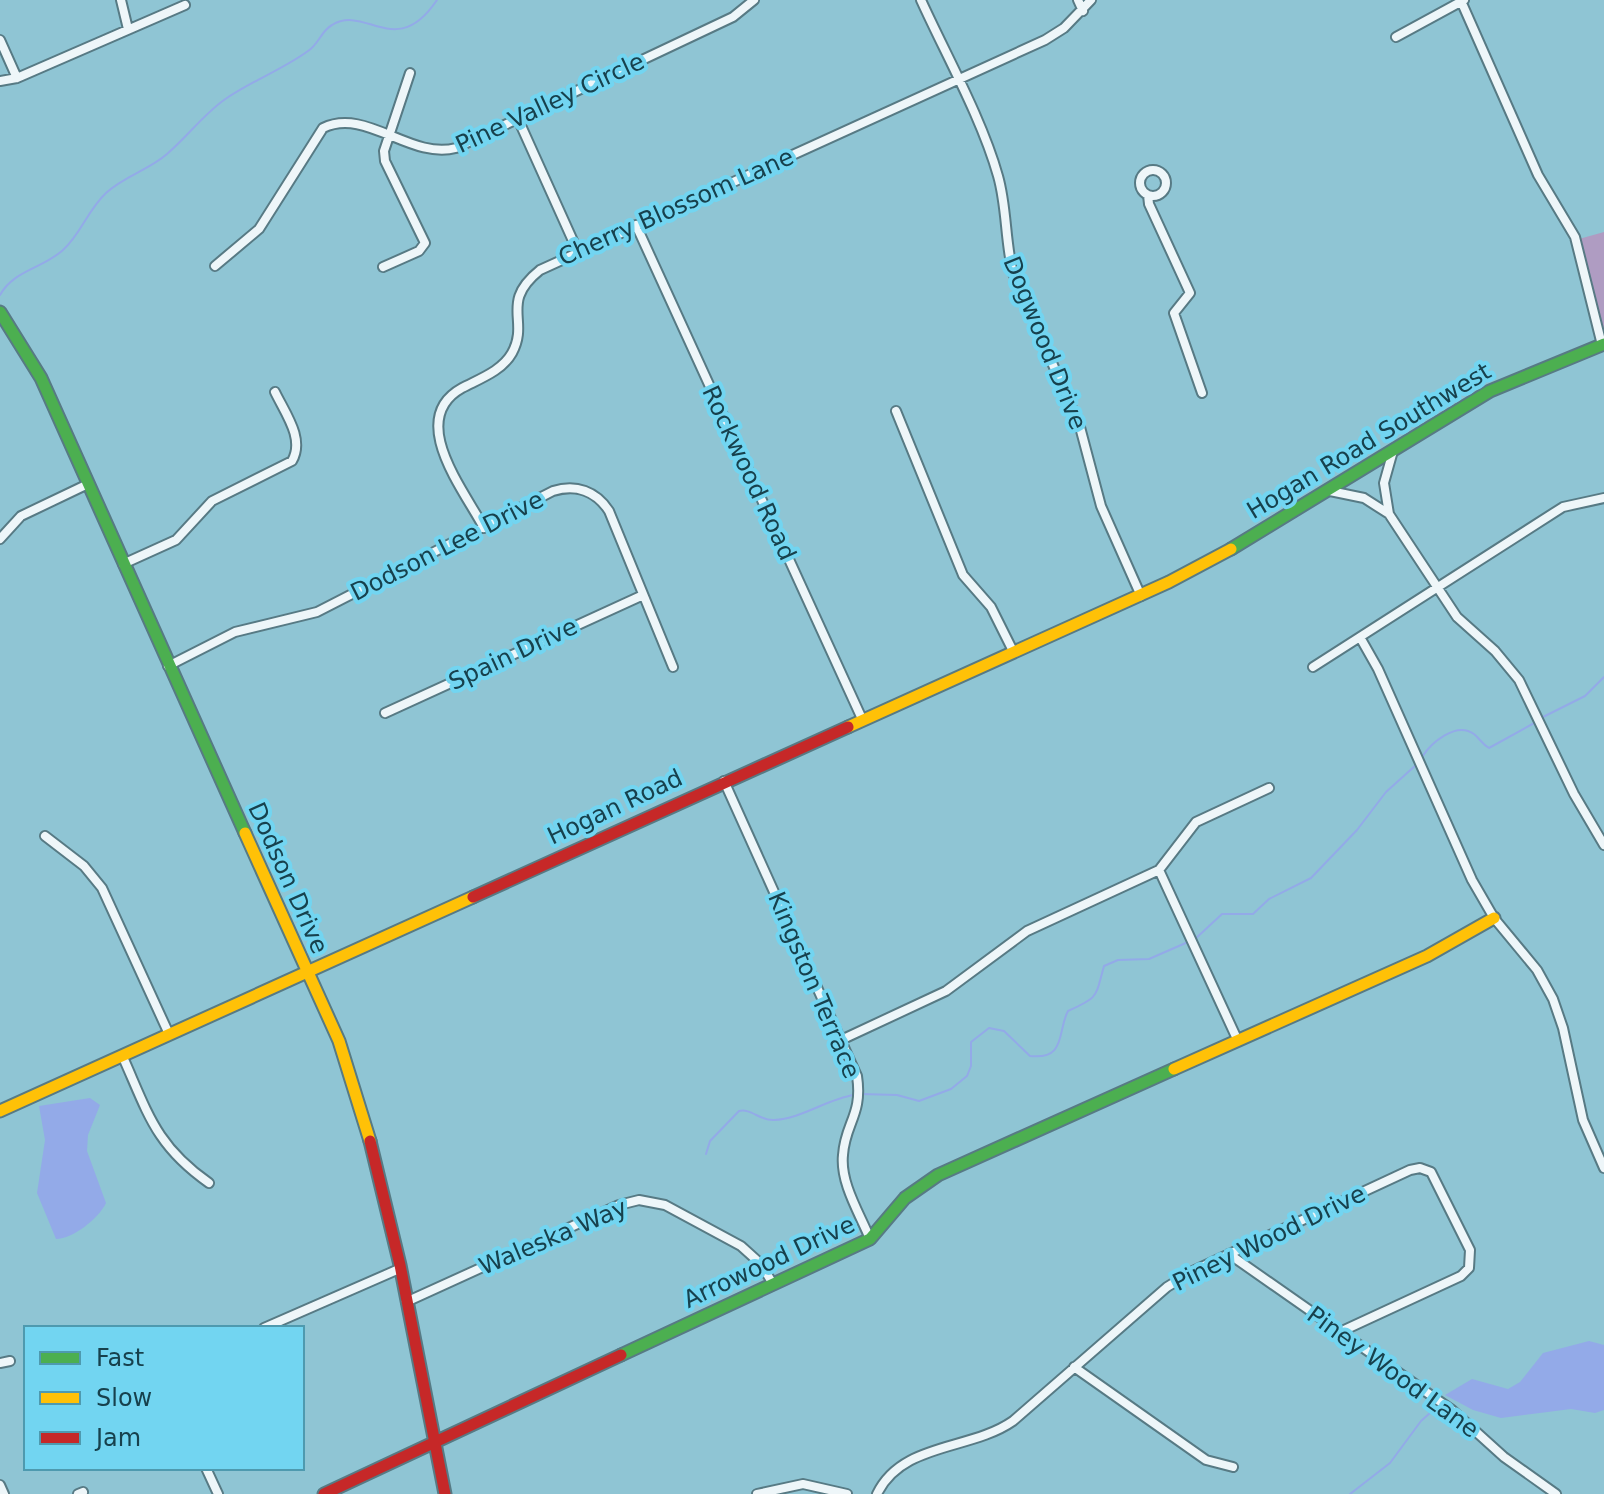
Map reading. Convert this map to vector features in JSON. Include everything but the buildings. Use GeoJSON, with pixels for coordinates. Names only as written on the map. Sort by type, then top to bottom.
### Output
{"type":"FeatureCollection","features":[{"type":"Feature","properties":{"kind":"street"},"geometry":{"type":"LineString","coordinates":[[121,0],[128,29]]}},
{"type":"Feature","properties":{"kind":"street","name":"Pine Valley Circle"},"geometry":{"type":"LineString","coordinates":[[215,266],[259,229],[323,128],[347,122],[426,150],[443,151],[518,119],[733,17],[754,0]]}},
{"type":"Feature","properties":{"kind":"street","name":"Dogwood Drive"},"geometry":{"type":"LineString","coordinates":[[921,0],[998,177],[1013,273],[1080,427],[1101,506],[1141,596]]}},
{"type":"Feature","properties":{"kind":"street"},"geometry":{"type":"LineString","coordinates":[[1078,0],[1083,11]]}},
{"type":"Feature","properties":{"kind":"street","name":"Cherry Blossom Lane"},"geometry":{"type":"LineString","coordinates":[[484,528],[439,443],[438,413],[453,393],[496,369],[510,356],[517,336],[517,300],[527,280],[540,270],[636,225],[1045,40],[1083,11],[1091,0]]}},
{"type":"Feature","properties":{"kind":"street"},"geometry":{"type":"LineString","coordinates":[[1396,37],[1462,1],[1538,175],[1575,237],[1590,308],[1603,344]]}},
{"type":"Feature","properties":{"kind":"street"},"geometry":{"type":"LineString","coordinates":[[0,81],[17,78],[185,5]]}},
{"type":"Feature","properties":{"kind":"street"},"geometry":{"type":"LineString","coordinates":[[0,40],[17,78]]}},
{"type":"Feature","properties":{"kind":"street"},"geometry":{"type":"LineString","coordinates":[[383,267],[419,251],[425,243],[385,161],[387,136],[410,73]]}},
{"type":"Feature","properties":{"kind":"street"},"geometry":{"type":"LineString","coordinates":[[518,119],[578,252]]}},
{"type":"Feature","properties":{"kind":"street"},"geometry":{"type":"LineString","coordinates":[[1148,195],[1149,204],[1190,293],[1174,313],[1202,393]]}},
{"type":"Feature","properties":{"kind":"street","name":"Rockwood Road"},"geometry":{"type":"LineString","coordinates":[[636,225],[863,721]]}},
{"type":"Feature","properties":{"kind":"street","name":"Dodson Drive"},"geometry":{"type":"LineString","coordinates":[[0,312],[41,378],[307,971],[355,1085],[399,1269],[445,1494]]}},
{"type":"Feature","properties":{"kind":"street","name":"Hogan Road Southwest"},"geometry":{"type":"LineString","coordinates":[[1247,541],[1490,391],[1603,344]]}},
{"type":"Feature","properties":{"kind":"street"},"geometry":{"type":"LineString","coordinates":[[123,564],[176,540],[212,501],[292,461],[296,454],[296,438],[275,392]]}},
{"type":"Feature","properties":{"kind":"street"},"geometry":{"type":"LineString","coordinates":[[896,411],[963,575],[991,607],[1014,653]]}},
{"type":"Feature","properties":{"kind":"street"},"geometry":{"type":"LineString","coordinates":[[1394,449],[1384,483],[1389,514],[1457,617],[1495,651],[1519,680],[1574,794],[1604,845]]}},
{"type":"Feature","properties":{"kind":"street"},"geometry":{"type":"LineString","coordinates":[[0,539],[21,516],[88,484]]}},
{"type":"Feature","properties":{"kind":"street","name":"Dodson Lee Drive"},"geometry":{"type":"LineString","coordinates":[[168,666],[235,632],[317,612],[553,491],[575,487],[591,492],[609,511],[641,596],[673,667]]}},
{"type":"Feature","properties":{"kind":"street"},"geometry":{"type":"LineString","coordinates":[[1330,491],[1364,498],[1389,514]]}},
{"type":"Feature","properties":{"kind":"street"},"geometry":{"type":"LineString","coordinates":[[1313,667],[1563,507],[1604,498]]}},
{"type":"Feature","properties":{"kind":"street","name":"Hogan Road"},"geometry":{"type":"LineString","coordinates":[[0,1111],[724,781],[1141,596],[1247,541]]}},
{"type":"Feature","properties":{"kind":"street","name":"Spain Drive"},"geometry":{"type":"LineString","coordinates":[[385,713],[641,596]]}},
{"type":"Feature","properties":{"kind":"street"},"geometry":{"type":"LineString","coordinates":[[1361,639],[1378,669],[1472,880],[1494,918],[1537,970],[1553,999],[1563,1028],[1583,1120],[1604,1168]]}},
{"type":"Feature","properties":{"kind":"street","name":"Kingston Terrace"},"geometry":{"type":"LineString","coordinates":[[724,781],[857,1076],[860,1097],[857,1116],[844,1148],[843,1169],[870,1239]]}},
{"type":"Feature","properties":{"kind":"street"},"geometry":{"type":"LineString","coordinates":[[841,1040],[946,991],[1027,931],[1159,870],[1196,822],[1269,788]]}},
{"type":"Feature","properties":{"kind":"street"},"geometry":{"type":"LineString","coordinates":[[45,836],[84,866],[102,888],[169,1034]]}},
{"type":"Feature","properties":{"kind":"street"},"geometry":{"type":"LineString","coordinates":[[1159,870],[1238,1041]]}},
{"type":"Feature","properties":{"kind":"street","name":"Arrowood Drive"},"geometry":{"type":"LineString","coordinates":[[324,1494],[870,1239],[883,1231],[904,1199],[922,1183],[1444,948],[1494,918]]}},
{"type":"Feature","properties":{"kind":"street"},"geometry":{"type":"LineString","coordinates":[[122,1055],[162,1143],[180,1162],[209,1183]]}},
{"type":"Feature","properties":{"kind":"street","name":"Piney Wood Drive"},"geometry":{"type":"LineString","coordinates":[[877,1494],[883,1481],[900,1464],[1000,1430],[1167,1287],[1229,1254],[1410,1170],[1420,1168],[1431,1172],[1470,1250],[1469,1268],[1461,1276],[1340,1332]]}},
{"type":"Feature","properties":{"kind":"street","name":"Waleska Way"},"geometry":{"type":"LineString","coordinates":[[406,1302],[619,1205],[639,1200],[665,1205],[741,1246],[761,1264],[773,1284]]}},
{"type":"Feature","properties":{"kind":"street","name":"Piney Wood Lane"},"geometry":{"type":"LineString","coordinates":[[1229,1254],[1452,1410],[1504,1457],[1556,1494]]}},
{"type":"Feature","properties":{"kind":"street"},"geometry":{"type":"LineString","coordinates":[[269,1326],[399,1269]]}},
{"type":"Feature","properties":{"kind":"street"},"geometry":{"type":"LineString","coordinates":[[0,1363],[10,1361]]}},
{"type":"Feature","properties":{"kind":"street"},"geometry":{"type":"LineString","coordinates":[[1074,1367],[1206,1460],[1233,1467]]}},
{"type":"Feature","properties":{"kind":"street"},"geometry":{"type":"LineString","coordinates":[[207,1470],[218,1494]]}},
{"type":"Feature","properties":{"kind":"street"},"geometry":{"type":"LineString","coordinates":[[757,1494],[803,1484],[821,1485],[847,1494]]}},
{"type":"Feature","properties":{"kind":"street"},"geometry":{"type":"LineString","coordinates":[[0,1485],[4,1494]]}},
{"type":"Feature","properties":{"kind":"shaded area"},"geometry":{"type":"Polygon","coordinates":[[[1604,232],[1604,343],[1579,239],[1604,232]]]}},
{"type":"Feature","properties":{"kind":"water"},"geometry":{"type":"Polygon","coordinates":[[[90,1098],[100,1105],[88,1135],[87,1151],[106,1203],[85,1227],[56,1239],[37,1193],[45,1140],[39,1106],[90,1098]]]}},
{"type":"Feature","properties":{"kind":"water"},"geometry":{"type":"Polygon","coordinates":[[[1589,1341],[1604,1345],[1604,1410],[1595,1413],[1571,1409],[1501,1418],[1473,1410],[1445,1395],[1472,1379],[1508,1389],[1520,1382],[1543,1353],[1589,1341]]]}},
{"type":"Feature","properties":{"kind":"waterway"},"geometry":{"type":"LineString","coordinates":[[0,295],[13,280],[63,250],[99,200],[113,187],[160,160],[224,100],[308,51],[332,25],[345,20],[382,28],[408,27],[422,18],[437,0]]}},
{"type":"Feature","properties":{"kind":"waterway"},"geometry":{"type":"LineString","coordinates":[[1541,718],[1585,696],[1604,677]]}},
{"type":"Feature","properties":{"kind":"waterway"},"geometry":{"type":"LineString","coordinates":[[1422,757],[1438,740],[1452,732],[1460,730],[1474,734],[1489,748],[1536,722]]}},
{"type":"Feature","properties":{"kind":"waterway"},"geometry":{"type":"LineString","coordinates":[[1194,940],[1222,914],[1253,914],[1269,899],[1311,878],[1357,830],[1386,792],[1416,765]]}},
{"type":"Feature","properties":{"kind":"waterway"},"geometry":{"type":"LineString","coordinates":[[860,1094],[897,1095],[919,1101],[951,1089],[967,1076],[971,1066],[971,1042],[989,1028],[1004,1031],[1030,1056],[1050,1053],[1059,1042],[1068,1011],[1091,999],[1104,966],[1118,960],[1149,959],[1188,942]]}},
{"type":"Feature","properties":{"kind":"waterway"},"geometry":{"type":"LineString","coordinates":[[706,1154],[710,1141],[739,1111],[748,1111],[769,1120],[784,1119],[854,1095]]}},
{"type":"Feature","properties":{"kind":"waterway"},"geometry":{"type":"LineString","coordinates":[[1350,1494],[1390,1463],[1421,1421],[1439,1405]]}},
{"type":"Feature","properties":{"kind":"traffic: fast"},"geometry":{"type":"LineString","coordinates":[[0,312],[41,378],[245,833]]}},
{"type":"Feature","properties":{"kind":"traffic: fast"},"geometry":{"type":"LineString","coordinates":[[1231,549],[1490,391],[1604,344]]}},
{"type":"Feature","properties":{"kind":"traffic: fast"},"geometry":{"type":"LineString","coordinates":[[621,1355],[870,1239],[905,1198],[938,1175],[1174,1069]]}},
{"type":"Feature","properties":{"kind":"traffic: slow"},"geometry":{"type":"LineString","coordinates":[[848,727],[1169,582],[1231,549]]}},
{"type":"Feature","properties":{"kind":"traffic: slow"},"geometry":{"type":"LineString","coordinates":[[245,833],[339,1041],[370,1141]]}},
{"type":"Feature","properties":{"kind":"traffic: slow"},"geometry":{"type":"LineString","coordinates":[[0,1111],[473,897]]}},
{"type":"Feature","properties":{"kind":"traffic: slow"},"geometry":{"type":"LineString","coordinates":[[1174,1069],[1427,956],[1494,918]]}},
{"type":"Feature","properties":{"kind":"traffic: jam"},"geometry":{"type":"LineString","coordinates":[[473,897],[848,727]]}},
{"type":"Feature","properties":{"kind":"traffic: jam"},"geometry":{"type":"LineString","coordinates":[[370,1141],[400,1265],[445,1494]]}},
{"type":"Feature","properties":{"kind":"traffic: jam"},"geometry":{"type":"LineString","coordinates":[[324,1494],[621,1355]]}}]}
